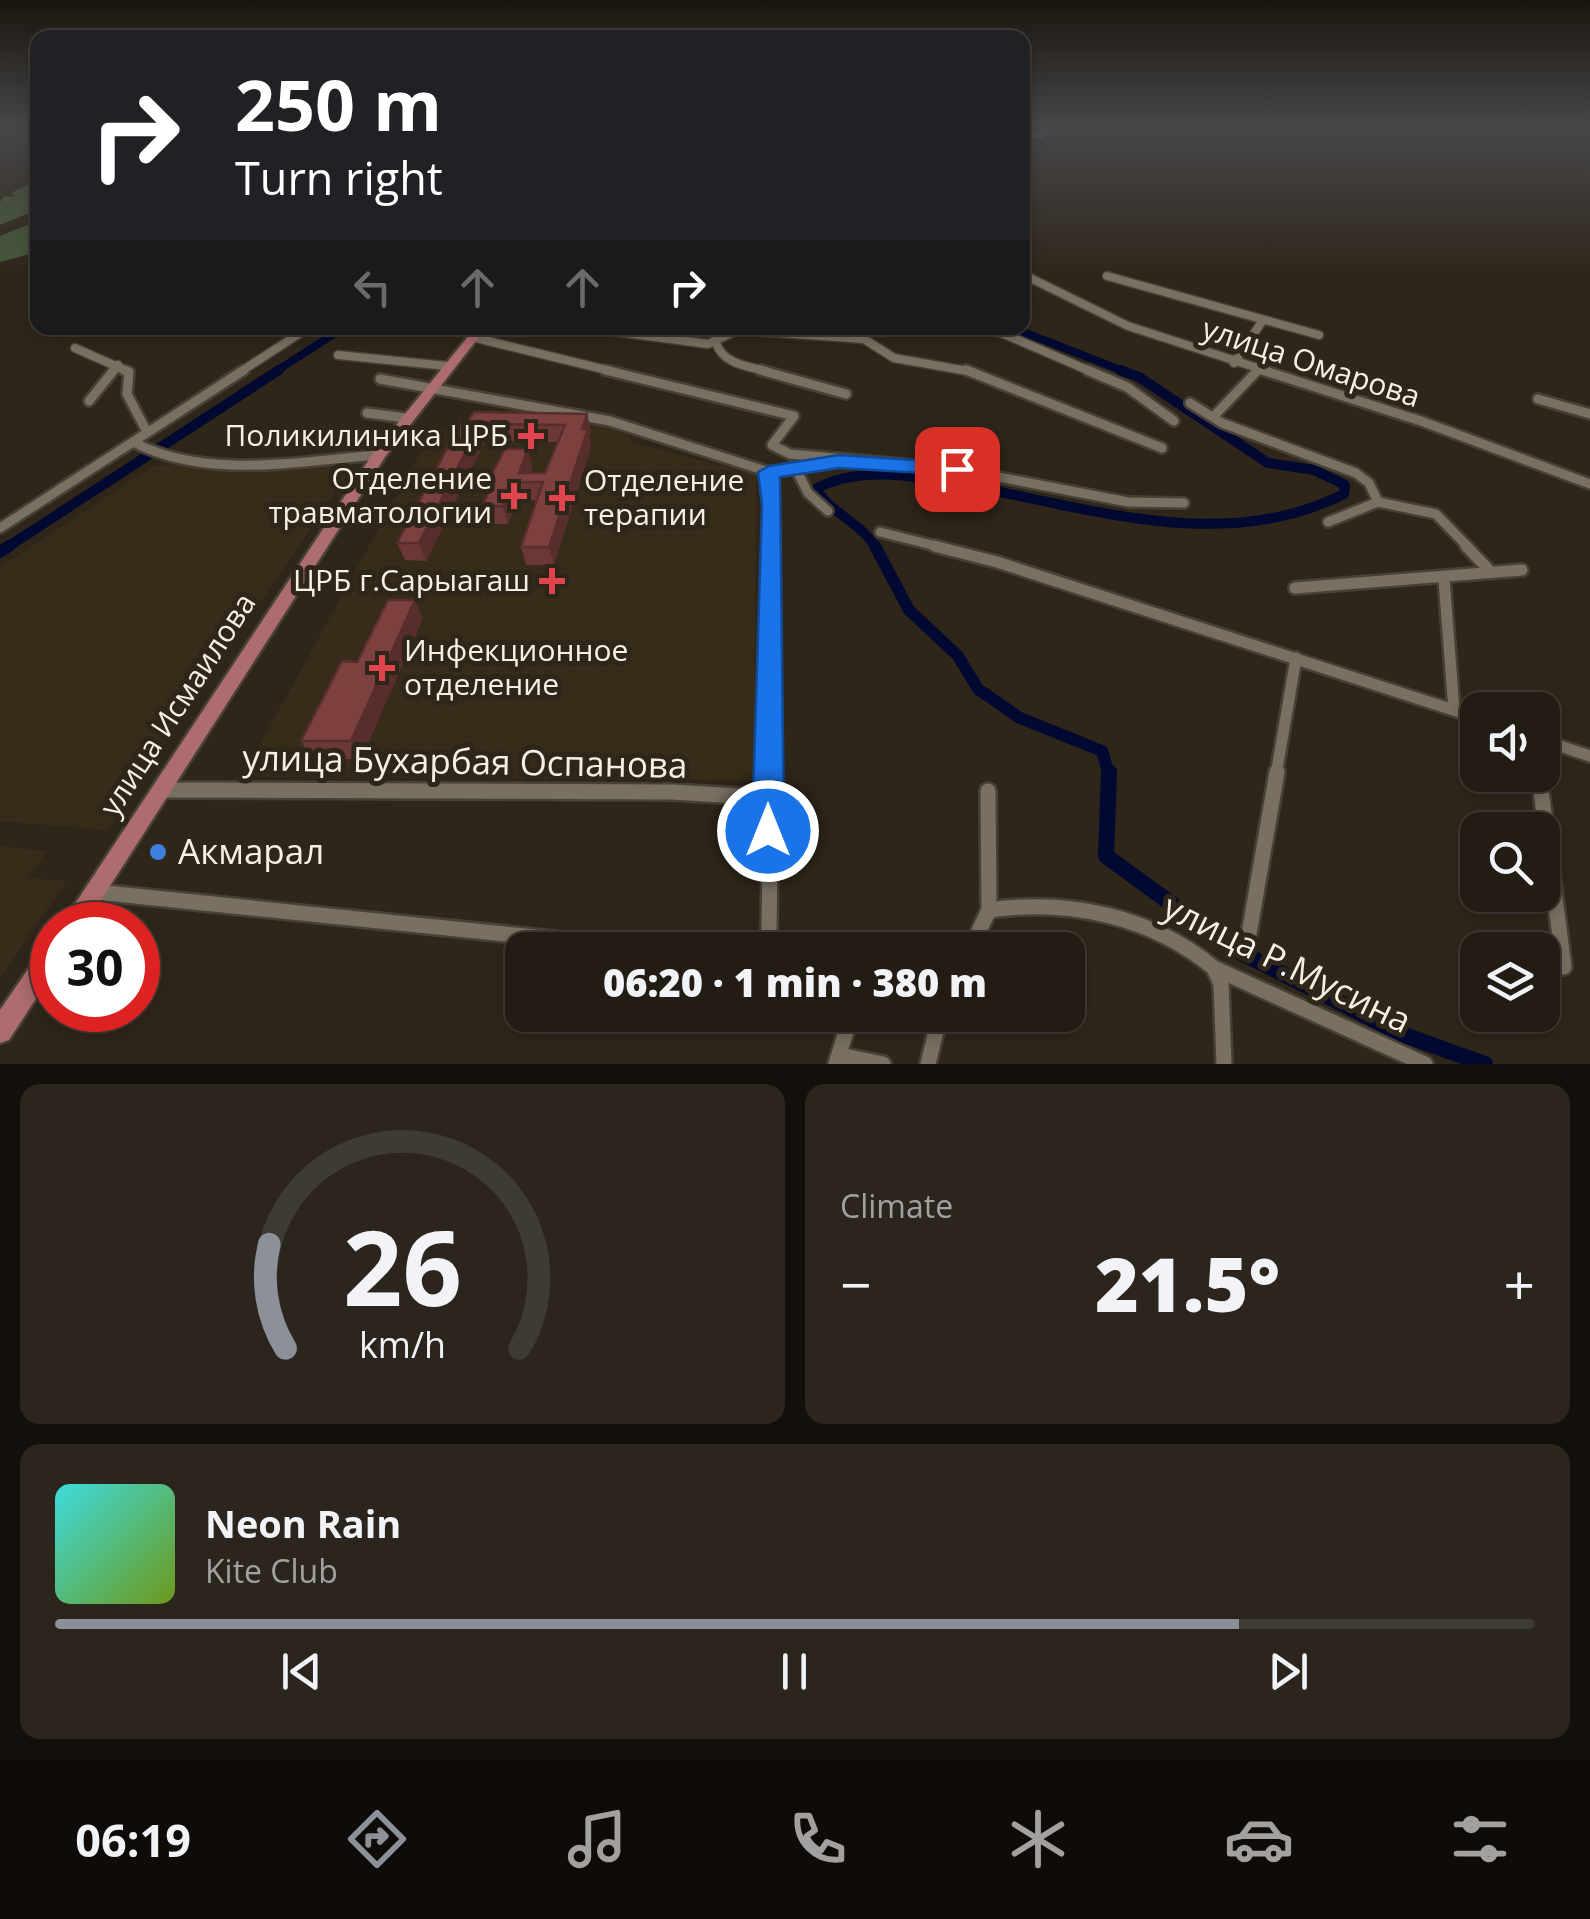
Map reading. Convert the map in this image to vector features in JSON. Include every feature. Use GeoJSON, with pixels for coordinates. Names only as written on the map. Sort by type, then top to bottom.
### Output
{"type":"FeatureCollection","features":[{"type":"Feature","properties":{"kind":"main road","name":"улица Исмаилова"},"geometry":{"type":"LineString","coordinates":[[87,902],[103,870],[162,790],[380,455],[473,335]]}},
{"type":"Feature","properties":{"kind":"main road"},"geometry":{"type":"LineString","coordinates":[[0,1031],[30,987]]}},
{"type":"Feature","properties":{"kind":"street"},"geometry":{"type":"LineString","coordinates":[[1106,276],[1319,336]]}},
{"type":"Feature","properties":{"kind":"street","name":"улица Омарова"},"geometry":{"type":"LineString","coordinates":[[1030,278],[1112,319],[1421,421],[1590,484]]}},
{"type":"Feature","properties":{"kind":"street"},"geometry":{"type":"LineString","coordinates":[[1234,362],[1264,320]]}},
{"type":"Feature","properties":{"kind":"street"},"geometry":{"type":"LineString","coordinates":[[0,528],[298,335]]}},
{"type":"Feature","properties":{"kind":"street"},"geometry":{"type":"LineString","coordinates":[[487,335],[794,416],[772,446],[790,454],[839,462],[957,469],[1128,502],[1184,503]]}},
{"type":"Feature","properties":{"kind":"street"},"geometry":{"type":"LineString","coordinates":[[647,335],[716,343],[730,335]]}},
{"type":"Feature","properties":{"kind":"street"},"geometry":{"type":"LineString","coordinates":[[808,335],[864,339],[894,358],[960,367],[1162,448]]}},
{"type":"Feature","properties":{"kind":"street"},"geometry":{"type":"LineString","coordinates":[[1006,335],[1126,387],[1174,422]]}},
{"type":"Feature","properties":{"kind":"street"},"geometry":{"type":"LineString","coordinates":[[716,343],[721,356],[730,361],[846,394]]}},
{"type":"Feature","properties":{"kind":"street"},"geometry":{"type":"LineString","coordinates":[[75,348],[129,372],[127,394],[146,430]]}},
{"type":"Feature","properties":{"kind":"street"},"geometry":{"type":"LineString","coordinates":[[338,355],[447,366]]}},
{"type":"Feature","properties":{"kind":"street"},"geometry":{"type":"LineString","coordinates":[[89,401],[118,365]]}},
{"type":"Feature","properties":{"kind":"street"},"geometry":{"type":"LineString","coordinates":[[1214,416],[1258,370]]}},
{"type":"Feature","properties":{"kind":"street"},"geometry":{"type":"LineString","coordinates":[[380,379],[610,421],[709,457],[769,472],[792,472],[839,462]]}},
{"type":"Feature","properties":{"kind":"street"},"geometry":{"type":"LineString","coordinates":[[1538,399],[1590,414]]}},
{"type":"Feature","properties":{"kind":"street"},"geometry":{"type":"LineString","coordinates":[[1190,403],[1356,473],[1368,482],[1378,502]]}},
{"type":"Feature","properties":{"kind":"street"},"geometry":{"type":"LineString","coordinates":[[368,413],[406,418]]}},
{"type":"Feature","properties":{"kind":"street"},"geometry":{"type":"LineString","coordinates":[[135,443],[161,457],[241,462],[380,455]]}},
{"type":"Feature","properties":{"kind":"street"},"geometry":{"type":"LineString","coordinates":[[790,454],[792,472],[828,511]]}},
{"type":"Feature","properties":{"kind":"street"},"geometry":{"type":"LineString","coordinates":[[769,472],[773,522],[769,932]]}},
{"type":"Feature","properties":{"kind":"street"},"geometry":{"type":"LineString","coordinates":[[1328,522],[1378,502],[1444,518],[1490,571]]}},
{"type":"Feature","properties":{"kind":"street"},"geometry":{"type":"LineString","coordinates":[[880,532],[997,562],[1460,712]]}},
{"type":"Feature","properties":{"kind":"street"},"geometry":{"type":"LineString","coordinates":[[1294,588],[1522,570]]}},
{"type":"Feature","properties":{"kind":"street"},"geometry":{"type":"LineString","coordinates":[[1444,578],[1454,710]]}},
{"type":"Feature","properties":{"kind":"street"},"geometry":{"type":"LineString","coordinates":[[1248,934],[1296,658]]}},
{"type":"Feature","properties":{"kind":"street"},"geometry":{"type":"LineString","coordinates":[[1560,746],[1590,756]]}},
{"type":"Feature","properties":{"kind":"street","name":"улица Бухарбая Оспанова"},"geometry":{"type":"LineString","coordinates":[[162,790],[673,792],[768,798]]}},
{"type":"Feature","properties":{"kind":"street"},"geometry":{"type":"LineString","coordinates":[[979,932],[989,910],[988,791]]}},
{"type":"Feature","properties":{"kind":"street"},"geometry":{"type":"LineString","coordinates":[[1542,792],[1564,966]]}},
{"type":"Feature","properties":{"kind":"street"},"geometry":{"type":"LineString","coordinates":[[94,892],[505,934]]}},
{"type":"Feature","properties":{"kind":"street","name":"улица Р.Мусина"},"geometry":{"type":"LineString","coordinates":[[989,910],[1032,905],[1125,920],[1177,939],[1214,968],[1425,1064]]}},
{"type":"Feature","properties":{"kind":"street"},"geometry":{"type":"LineString","coordinates":[[1214,968],[1221,984],[1224,1064]]}},
{"type":"Feature","properties":{"kind":"street"},"geometry":{"type":"LineString","coordinates":[[846,1032],[838,1060],[883,1064]]}},
{"type":"Feature","properties":{"kind":"street"},"geometry":{"type":"LineString","coordinates":[[928,1064],[936,1032]]}},
{"type":"Feature","properties":{"kind":"shaded area","name":"ЦРБ г.Сарыагаш"},"geometry":{"type":"Polygon","coordinates":[[[473,410],[561,415],[627,433],[632,442],[756,475],[754,780],[242,777],[433,430],[460,430],[473,410]]]}},
{"type":"Feature","properties":{"kind":"shaded area"},"geometry":{"type":"Polygon","coordinates":[[[359,457],[107,830],[0,821],[0,567],[155,465],[224,467],[359,457]]]}},
{"type":"Feature","properties":{"kind":"shaded area"},"geometry":{"type":"Polygon","coordinates":[[[0,846],[47,851],[28,878],[67,881],[52,902],[30,902],[30,935],[0,978],[0,846]]]}},
{"type":"Feature","properties":{"kind":"green space"},"geometry":{"type":"Polygon","coordinates":[[[30,184],[30,213],[0,225],[0,202],[5,196],[16,197],[11,193],[30,184]]]}},
{"type":"Feature","properties":{"kind":"green space"},"geometry":{"type":"Polygon","coordinates":[[[30,224],[30,254],[0,262],[0,236],[30,224]]]}},
{"type":"Feature","properties":{"kind":"building"},"geometry":{"type":"Polygon","coordinates":[[[474,412],[587,414],[582,429],[588,429],[549,547],[521,547],[543,482],[513,482],[503,506],[482,506],[494,481],[488,481],[505,449],[528,449],[519,473],[545,473],[565,425],[480,424],[419,543],[397,543],[460,424],[467,424],[474,412]]]}},
{"type":"Feature","properties":{"kind":"building"},"geometry":{"type":"Polygon","coordinates":[[[388,600],[415,600],[351,741],[301,741],[342,661],[357,662],[388,600]]]}},
{"type":"Feature","properties":{"kind":"waterway"},"geometry":{"type":"LineString","coordinates":[[275,372],[332,335]]}},
{"type":"Feature","properties":{"kind":"waterway"},"geometry":{"type":"LineString","coordinates":[[1030,335],[1126,372]]}},
{"type":"Feature","properties":{"kind":"waterway"},"geometry":{"type":"LineString","coordinates":[[6,548],[279,370]]}},
{"type":"Feature","properties":{"kind":"waterway"},"geometry":{"type":"LineString","coordinates":[[876,548],[862,531],[827,503],[817,488],[849,477],[901,476],[1099,512],[1199,524],[1248,522],[1297,512],[1344,494],[1345,485],[1314,470],[1268,463],[1139,377],[1120,370]]}},
{"type":"Feature","properties":{"kind":"waterway"},"geometry":{"type":"LineString","coordinates":[[875,546],[909,610],[958,656],[978,689],[1020,718],[1102,751],[1109,775]]}},
{"type":"Feature","properties":{"kind":"waterway"},"geometry":{"type":"LineString","coordinates":[[0,552],[6,548]]}},
{"type":"Feature","properties":{"kind":"waterway"},"geometry":{"type":"LineString","coordinates":[[1109,775],[1106,856],[1232,948],[1404,1035],[1485,1064]]}},
{"type":"Feature","properties":{"kind":"place","name":"Поликилиника ЦРБ"},"geometry":{"type":"Point","coordinates":[531,436]}},
{"type":"Feature","properties":{"kind":"place","name":"Отделение травматологии"},"geometry":{"type":"Point","coordinates":[514,496]}},
{"type":"Feature","properties":{"kind":"place","name":"Отделение терапии"},"geometry":{"type":"Point","coordinates":[562,498]}},
{"type":"Feature","properties":{"kind":"place","name":"ЦРБ г.Сарыагаш"},"geometry":{"type":"Point","coordinates":[552,581]}},
{"type":"Feature","properties":{"kind":"place","name":"Инфекционное отделение"},"geometry":{"type":"Point","coordinates":[382,668]}},
{"type":"Feature","properties":{"kind":"place","name":"Акмарал"},"geometry":{"type":"Point","coordinates":[158,852]}},
{"type":"Feature","properties":{"kind":"route"},"geometry":{"type":"LineString","coordinates":[[768,831],[773,505],[769,472],[839,462],[957,469]]}}]}
